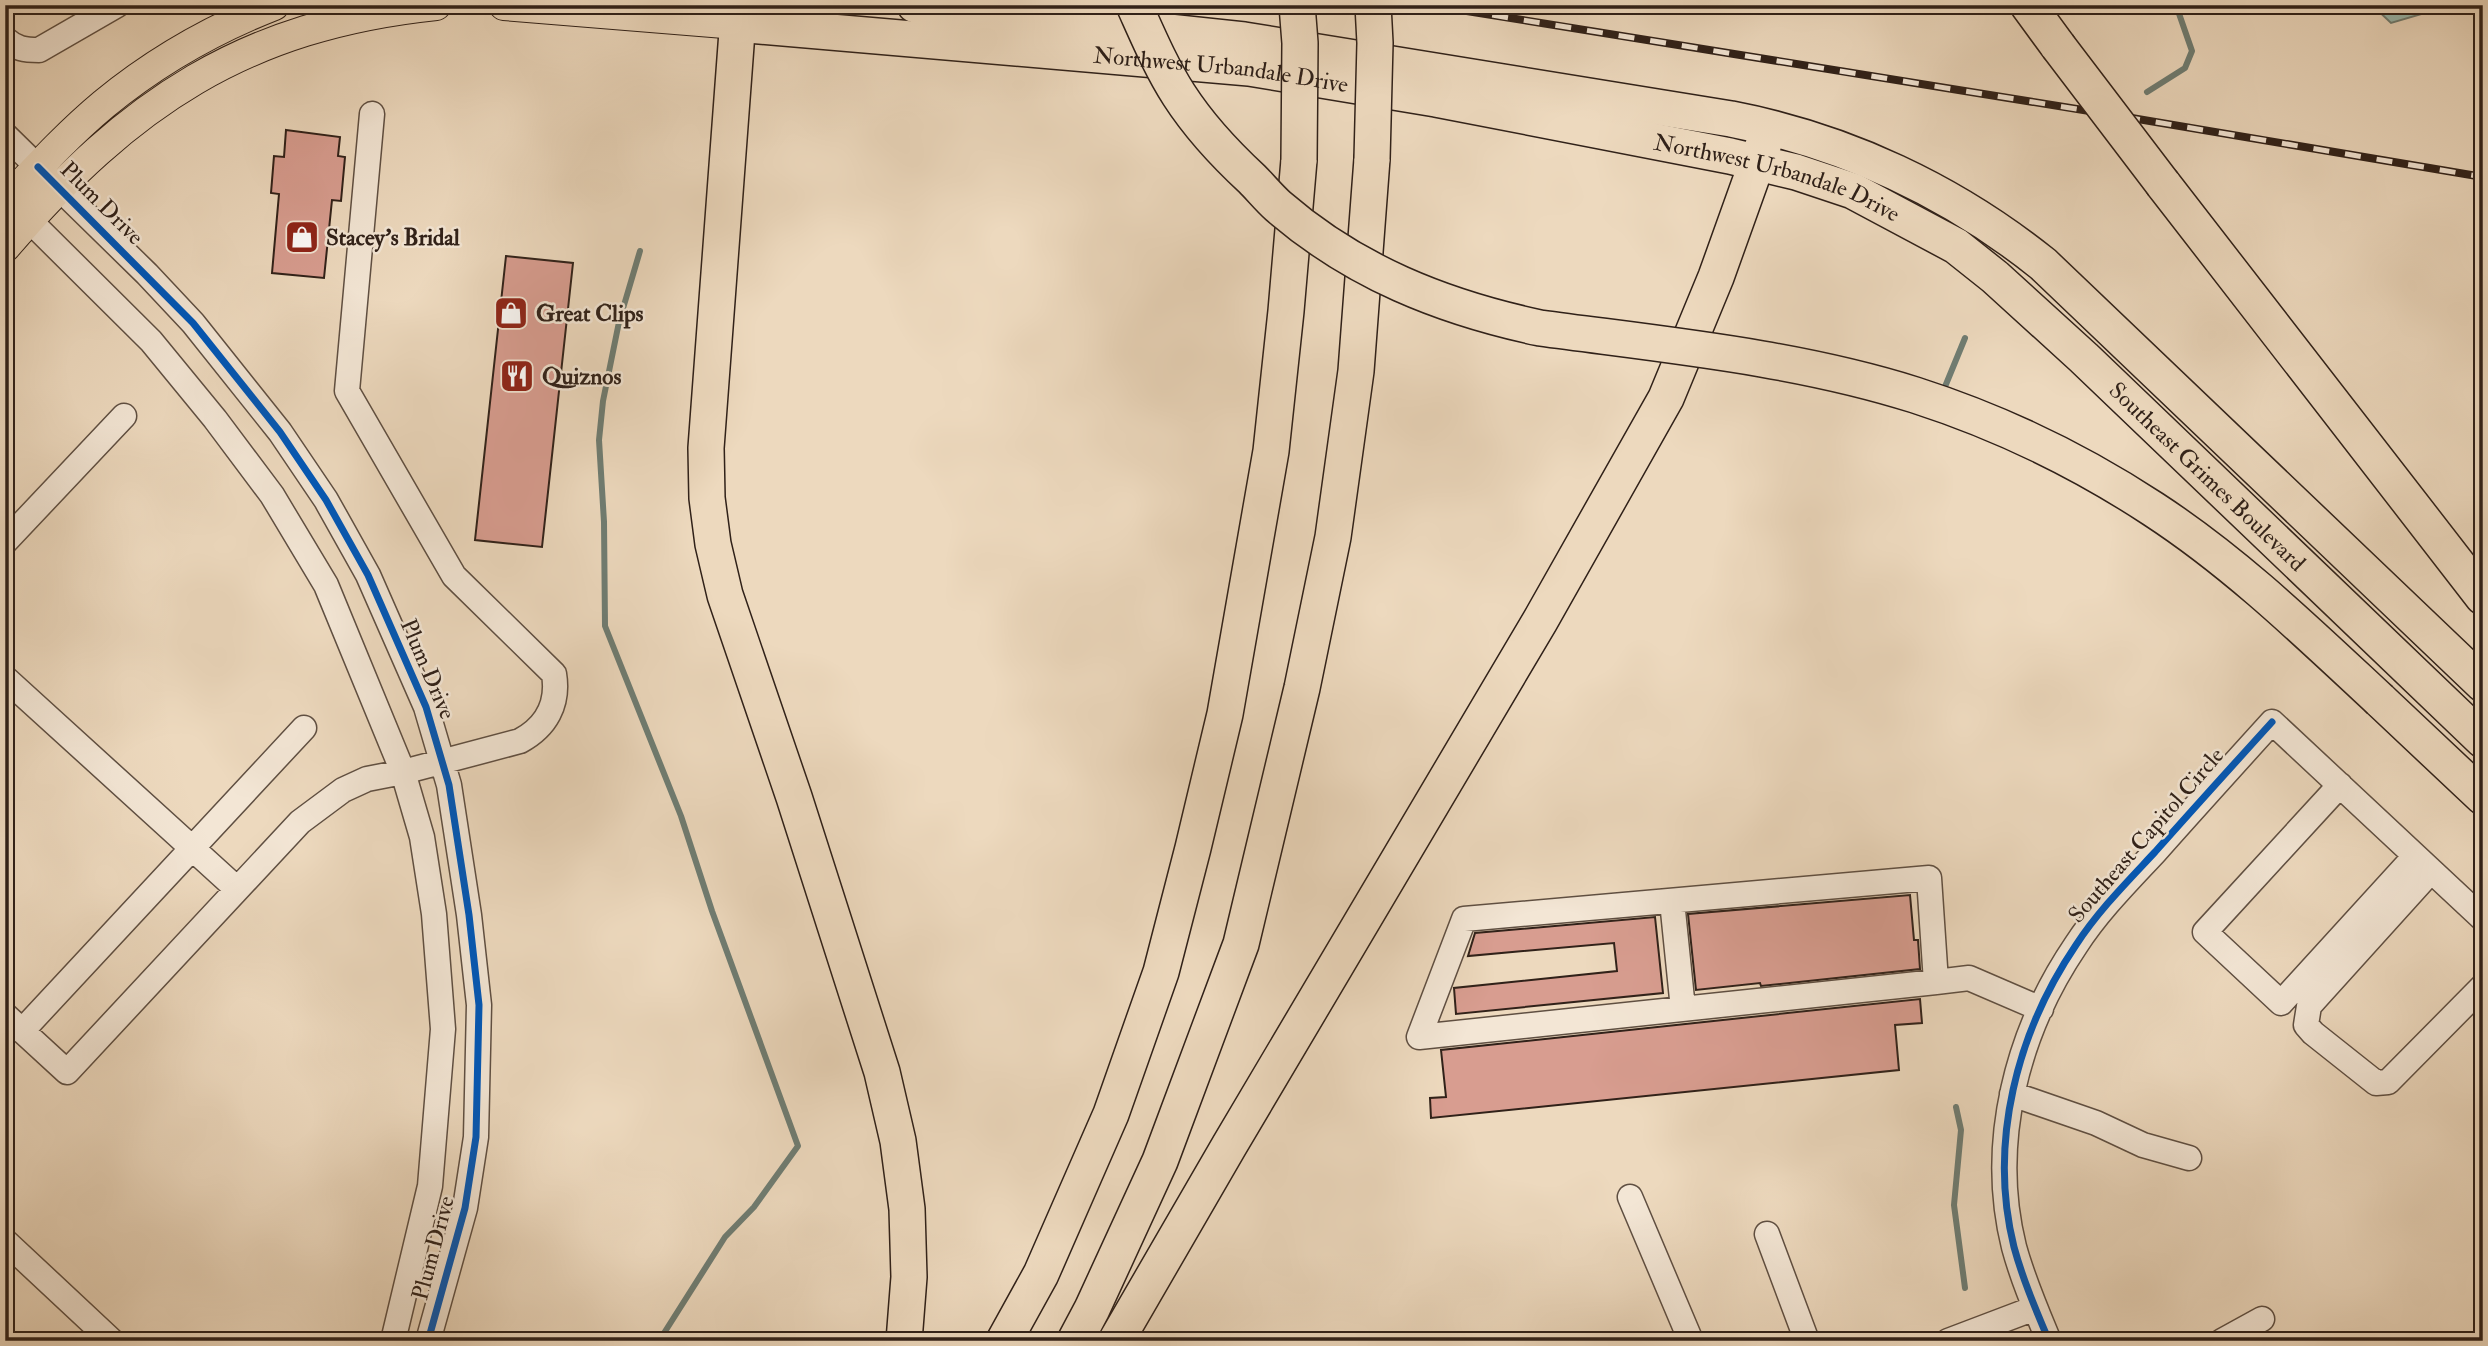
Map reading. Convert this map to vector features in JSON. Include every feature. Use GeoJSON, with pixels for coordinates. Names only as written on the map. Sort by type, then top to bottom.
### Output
{"type":"FeatureCollection","features":[{"type":"Feature","properties":{"kind":"highway","name":"Northwest Urbandale Drive"},"geometry":{"type":"LineString","coordinates":[[915,5],[1244,40],[1770,126],[1844,149],[1943,195]]}},
{"type":"Feature","properties":{"kind":"highway"},"geometry":{"type":"LineString","coordinates":[[1133,5],[1157,57],[1180,96],[1225,153],[1277,205],[1313,234],[1382,277],[1457,306],[1506,321],[1752,358],[1833,374],[1914,395],[1989,423],[2054,452],[2119,487],[2190,534],[2286,613],[2483,797]]}},
{"type":"Feature","properties":{"kind":"highway"},"geometry":{"type":"LineString","coordinates":[[1004,1341],[1041,1274],[1111,1114],[1161,972],[1225,714],[1271,451],[1286,311],[1299,160],[1300,43],[1297,5]]}},
{"type":"Feature","properties":{"kind":"highway"},"geometry":{"type":"LineString","coordinates":[[1075,1341],[1160,1161],[1241,944],[1302,688],[1333,537],[1356,371],[1372,159],[1375,43],[1373,5]]}},
{"type":"Feature","properties":{"kind":"highway"},"geometry":{"type":"LineString","coordinates":[[2028,5],[2483,597]]}},
{"type":"Feature","properties":{"kind":"highway","name":"Northwest Urbandale Drive"},"geometry":{"type":"LineString","coordinates":[[738,15],[1249,68],[1436,99],[1757,162],[1853,191],[1921,226]]}},
{"type":"Feature","properties":{"kind":"highway"},"geometry":{"type":"LineString","coordinates":[[738,15],[706,448],[713,544],[725,595],[794,797],[882,1072],[898,1141],[907,1209],[909,1277],[904,1341]]}},
{"type":"Feature","properties":{"kind":"highway"},"geometry":{"type":"LineString","coordinates":[[1116,1341],[1533,633],[1666,398],[1716,277],[1770,126]]}},
{"type":"Feature","properties":{"kind":"highway","name":"Southeast Grimes Boulevard"},"geometry":{"type":"LineString","coordinates":[[1943,195],[2003,232],[2043,264],[2483,684]]}},
{"type":"Feature","properties":{"kind":"highway","name":"Southeast Grimes Boulevard"},"geometry":{"type":"LineString","coordinates":[[1921,226],[1956,246],[2042,318],[2483,740]]}},
{"type":"Feature","properties":{"kind":"main road"},"geometry":{"type":"LineString","coordinates":[[6,199],[104,104],[147,72],[243,17],[274,5]]}},
{"type":"Feature","properties":{"kind":"main road"},"geometry":{"type":"LineString","coordinates":[[5,247],[105,143],[148,109],[190,81],[234,57],[285,36],[337,20],[436,5]]}},
{"type":"Feature","properties":{"kind":"main road","name":"Northwest Urbandale Drive"},"geometry":{"type":"LineString","coordinates":[[504,5],[738,15]]}},
{"type":"Feature","properties":{"kind":"street"},"geometry":{"type":"LineString","coordinates":[[5,39],[13,46],[25,50],[39,50],[117,5]]}},
{"type":"Feature","properties":{"kind":"street"},"geometry":{"type":"LineString","coordinates":[[304,729],[192,848],[14,1023],[67,1072],[300,822],[319,806],[343,790],[367,779],[520,741],[535,733],[551,708],[556,685],[554,674],[454,576],[347,391],[373,114]]}},
{"type":"Feature","properties":{"kind":"street","name":"Plum Drive"},"geometry":{"type":"LineString","coordinates":[[5,135],[193,323],[280,432],[311,478],[368,575],[426,706],[449,785],[469,915],[479,1005],[475,1137],[465,1208],[428,1341]]}},
{"type":"Feature","properties":{"kind":"street","name":"Plum Drive"},"geometry":{"type":"LineString","coordinates":[[6,199],[151,341],[215,419],[272,495],[327,585],[403,772],[422,836],[433,914],[443,1029],[430,1186],[393,1341]]}},
{"type":"Feature","properties":{"kind":"street"},"geometry":{"type":"LineString","coordinates":[[5,542],[124,416]]}},
{"type":"Feature","properties":{"kind":"street"},"geometry":{"type":"LineString","coordinates":[[5,678],[237,889]]}},
{"type":"Feature","properties":{"kind":"street","name":"Southeast Capitol Circle"},"geometry":{"type":"LineString","coordinates":[[2049,1341],[2014,1244],[2007,1207],[2005,1169],[2006,1132],[2012,1094],[2021,1058],[2041,1009],[2077,944],[2111,901],[2272,722],[2340,785]]}},
{"type":"Feature","properties":{"kind":"street"},"geometry":{"type":"LineString","coordinates":[[2423,863],[2281,1003],[2205,932],[2340,785],[2483,919]]}},
{"type":"Feature","properties":{"kind":"street"},"geometry":{"type":"LineString","coordinates":[[2423,863],[2309,1006],[2306,1025],[2376,1083],[2388,1082],[2483,986]]}},
{"type":"Feature","properties":{"kind":"street"},"geometry":{"type":"LineString","coordinates":[[1936,982],[1929,878],[1464,919],[1419,1037],[1936,982],[1969,978],[2041,1009]]}},
{"type":"Feature","properties":{"kind":"street"},"geometry":{"type":"LineString","coordinates":[[1672,901],[1683,1009]]}},
{"type":"Feature","properties":{"kind":"street"},"geometry":{"type":"LineString","coordinates":[[2012,1094],[2096,1123],[2143,1145],[2189,1158]]}},
{"type":"Feature","properties":{"kind":"street"},"geometry":{"type":"LineString","coordinates":[[1630,1197],[1691,1341]]}},
{"type":"Feature","properties":{"kind":"street"},"geometry":{"type":"LineString","coordinates":[[1768,1234],[1807,1341]]}},
{"type":"Feature","properties":{"kind":"street"},"geometry":{"type":"LineString","coordinates":[[5,1241],[112,1341]]}},
{"type":"Feature","properties":{"kind":"street"},"geometry":{"type":"LineString","coordinates":[[1948,1341],[2035,1308]]}},
{"type":"Feature","properties":{"kind":"street"},"geometry":{"type":"LineString","coordinates":[[2222,1341],[2262,1319]]}},
{"type":"Feature","properties":{"kind":"water"},"geometry":{"type":"Polygon","coordinates":[[[2372,5],[2427,5],[2425,13],[2391,23],[2372,5]]]}},
{"type":"Feature","properties":{"kind":"building","name":"Stacey's Bridal"},"geometry":{"type":"Polygon","coordinates":[[[286,130],[340,137],[338,156],[345,157],[341,201],[332,200],[324,278],[272,273],[279,194],[271,193],[274,156],[284,157],[286,130]]]}},
{"type":"Feature","properties":{"kind":"building"},"geometry":{"type":"Polygon","coordinates":[[[506,256],[573,263],[542,547],[475,540],[506,256]]]}},
{"type":"Feature","properties":{"kind":"building"},"geometry":{"type":"Polygon","coordinates":[[[1910,895],[1920,969],[1696,990],[1688,914],[1910,895]]]}},
{"type":"Feature","properties":{"kind":"building"},"geometry":{"type":"Polygon","coordinates":[[[1655,917],[1663,993],[1456,1014],[1454,988],[1617,971],[1614,943],[1468,956],[1475,933],[1655,917]]]}},
{"type":"Feature","properties":{"kind":"building"},"geometry":{"type":"Polygon","coordinates":[[[1920,999],[1922,1023],[1895,1025],[1899,1070],[1431,1118],[1430,1098],[1446,1097],[1441,1050],[1920,999]]]}},
{"type":"Feature","properties":{"kind":"waterway"},"geometry":{"type":"LineString","coordinates":[[2147,92],[2185,68],[2192,51],[2176,5]]}},
{"type":"Feature","properties":{"kind":"waterway"},"geometry":{"type":"LineString","coordinates":[[640,251],[619,322],[603,401],[599,440],[604,522],[605,626],[681,816],[712,911],[798,1146],[754,1207],[725,1237],[659,1341]]}},
{"type":"Feature","properties":{"kind":"waterway"},"geometry":{"type":"LineString","coordinates":[[1942,394],[1965,338]]}},
{"type":"Feature","properties":{"kind":"waterway"},"geometry":{"type":"LineString","coordinates":[[1956,1107],[1961,1130],[1954,1205],[1965,1288]]}},
{"type":"Feature","properties":{"kind":"railway"},"geometry":{"type":"LineString","coordinates":[[1429,5],[2483,177]]}},
{"type":"Feature","properties":{"kind":"cycle path"},"geometry":{"type":"LineString","coordinates":[[38,167],[193,323],[280,432],[326,500],[368,575],[426,707],[449,785],[469,915],[479,1005],[476,1137],[465,1208],[428,1341]]}},
{"type":"Feature","properties":{"kind":"cycle path"},"geometry":{"type":"LineString","coordinates":[[2049,1341],[2014,1247],[2007,1208],[2004,1168],[2007,1129],[2013,1090],[2024,1051],[2055,979],[2094,920],[2272,722]]}},
{"type":"Feature","properties":{"kind":"place","name":"Stacey's Bridal"},"geometry":{"type":"Point","coordinates":[302,237]}},
{"type":"Feature","properties":{"kind":"place","name":"Great Clips"},"geometry":{"type":"Point","coordinates":[511,313]}},
{"type":"Feature","properties":{"kind":"place","name":"Quiznos"},"geometry":{"type":"Point","coordinates":[517,376]}}]}
